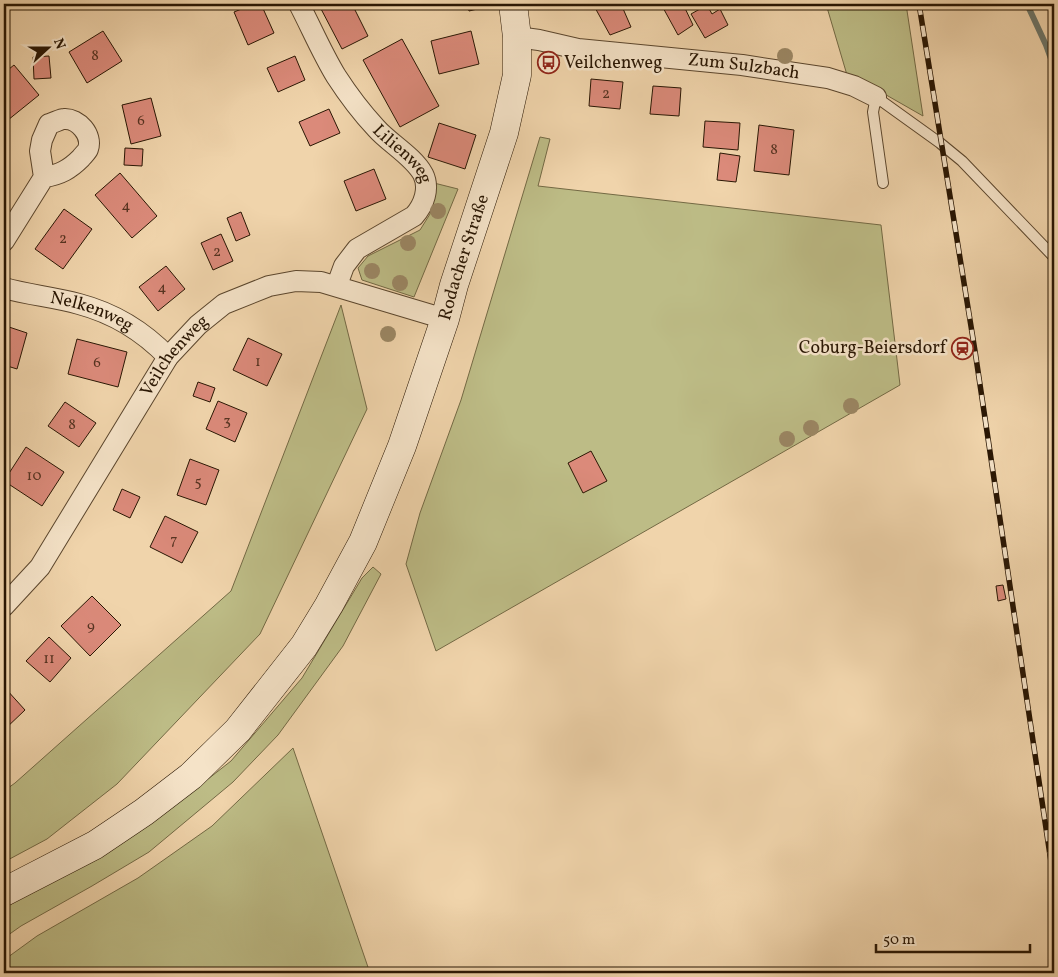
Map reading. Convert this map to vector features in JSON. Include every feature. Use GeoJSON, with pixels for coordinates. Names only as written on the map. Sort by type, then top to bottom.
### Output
{"type":"FeatureCollection","features":[{"type":"Feature","properties":{"kind":"street","name":"Lilienweg"},"geometry":{"type":"LineString","coordinates":[[299,4],[336,76],[376,128],[417,166],[423,174],[426,184],[424,201],[414,216],[357,249],[344,266],[337,285]]}},
{"type":"Feature","properties":{"kind":"street","name":"Rodacher Straße"},"geometry":{"type":"LineString","coordinates":[[4,892],[95,845],[144,812],[191,776],[238,730],[304,646],[363,542],[379,505],[402,446],[445,319],[454,285],[504,133],[517,75],[517,37],[513,4]]}},
{"type":"Feature","properties":{"kind":"street","name":"Zum Sulzbach"},"geometry":{"type":"LineString","coordinates":[[517,37],[578,49],[742,65],[828,78],[854,86],[876,97]]}},
{"type":"Feature","properties":{"kind":"street"},"geometry":{"type":"LineString","coordinates":[[4,241],[44,177]]}},
{"type":"Feature","properties":{"kind":"street","name":"Veilchenweg"},"geometry":{"type":"LineString","coordinates":[[4,606],[40,567],[50,552],[168,357],[198,325],[224,304],[269,286],[296,281],[321,282],[337,285],[445,319]]}},
{"type":"Feature","properties":{"kind":"street","name":"Nelkenweg"},"geometry":{"type":"LineString","coordinates":[[4,288],[96,309],[131,326],[151,340],[168,357]]}},
{"type":"Feature","properties":{"kind":"lane"},"geometry":{"type":"LineString","coordinates":[[883,183],[873,112],[876,97],[940,142],[962,161],[1054,257]]}},
{"type":"Feature","properties":{"kind":"shaded area"},"geometry":{"type":"Polygon","coordinates":[[[826,4],[906,4],[923,116],[847,75],[826,4]]]}},
{"type":"Feature","properties":{"kind":"shaded area"},"geometry":{"type":"Polygon","coordinates":[[[540,137],[550,139],[538,186],[881,225],[900,385],[436,651],[406,564],[420,513],[461,400],[540,137]]]}},
{"type":"Feature","properties":{"kind":"shaded area"},"geometry":{"type":"Polygon","coordinates":[[[434,183],[458,189],[414,297],[362,280],[358,268],[368,256],[420,230],[430,214],[435,189],[434,183]]]}},
{"type":"Feature","properties":{"kind":"shaded area"},"geometry":{"type":"Polygon","coordinates":[[[341,305],[367,409],[260,634],[117,784],[47,839],[4,862],[4,791],[231,591],[341,305]]]}},
{"type":"Feature","properties":{"kind":"shaded area"},"geometry":{"type":"Polygon","coordinates":[[[373,567],[381,574],[343,646],[278,735],[233,782],[149,852],[21,926],[4,938],[4,908],[105,851],[176,804],[231,761],[302,678],[362,578],[373,567]]]}},
{"type":"Feature","properties":{"kind":"shaded area"},"geometry":{"type":"Polygon","coordinates":[[[293,748],[370,973],[4,973],[4,960],[37,936],[138,878],[212,826],[293,748]]]}},
{"type":"Feature","properties":{"kind":"building"},"geometry":{"type":"Polygon","coordinates":[[[254,4],[261,4],[274,33],[248,45],[234,12],[254,4]]]}},
{"type":"Feature","properties":{"kind":"building"},"geometry":{"type":"Polygon","coordinates":[[[327,4],[352,4],[368,36],[342,49],[320,7],[327,4]]]}},
{"type":"Feature","properties":{"kind":"building"},"geometry":{"type":"Polygon","coordinates":[[[467,4],[498,4],[469,11],[467,4]]]}},
{"type":"Feature","properties":{"kind":"building"},"geometry":{"type":"Polygon","coordinates":[[[593,4],[621,4],[631,27],[610,35],[593,4]]]}},
{"type":"Feature","properties":{"kind":"building"},"geometry":{"type":"Polygon","coordinates":[[[661,4],[683,4],[693,25],[678,35],[661,4]]]}},
{"type":"Feature","properties":{"kind":"building"},"geometry":{"type":"Polygon","coordinates":[[[707,5],[712,14],[720,9],[728,25],[705,38],[691,14],[707,5]]]}},
{"type":"Feature","properties":{"kind":"building"},"geometry":{"type":"Polygon","coordinates":[[[103,31],[122,61],[87,83],[69,52],[103,31]]]}},
{"type":"Feature","properties":{"kind":"building"},"geometry":{"type":"Polygon","coordinates":[[[471,31],[479,64],[439,74],[431,41],[471,31]]]}},
{"type":"Feature","properties":{"kind":"building"},"geometry":{"type":"Polygon","coordinates":[[[402,39],[439,106],[400,127],[363,60],[402,39]]]}},
{"type":"Feature","properties":{"kind":"building"},"geometry":{"type":"Polygon","coordinates":[[[49,56],[51,78],[34,79],[33,57],[49,56]]]}},
{"type":"Feature","properties":{"kind":"building"},"geometry":{"type":"Polygon","coordinates":[[[295,56],[305,80],[278,92],[267,68],[295,56]]]}},
{"type":"Feature","properties":{"kind":"building"},"geometry":{"type":"Polygon","coordinates":[[[14,65],[39,95],[8,120],[4,115],[4,73],[14,65]]]}},
{"type":"Feature","properties":{"kind":"building"},"geometry":{"type":"Polygon","coordinates":[[[591,79],[623,82],[620,109],[589,106],[591,79]]]}},
{"type":"Feature","properties":{"kind":"building"},"geometry":{"type":"Polygon","coordinates":[[[653,86],[681,88],[679,116],[650,114],[653,86]]]}},
{"type":"Feature","properties":{"kind":"building"},"geometry":{"type":"Polygon","coordinates":[[[151,98],[161,136],[131,144],[122,105],[151,98]]]}},
{"type":"Feature","properties":{"kind":"building"},"geometry":{"type":"Polygon","coordinates":[[[329,109],[340,133],[310,146],[299,122],[329,109]]]}},
{"type":"Feature","properties":{"kind":"building"},"geometry":{"type":"Polygon","coordinates":[[[705,121],[740,123],[738,150],[703,147],[705,121]]]}},
{"type":"Feature","properties":{"kind":"building"},"geometry":{"type":"Polygon","coordinates":[[[439,123],[476,135],[465,169],[428,157],[439,123]]]}},
{"type":"Feature","properties":{"kind":"building"},"geometry":{"type":"Polygon","coordinates":[[[759,125],[794,130],[789,175],[754,171],[759,125]]]}},
{"type":"Feature","properties":{"kind":"building"},"geometry":{"type":"Polygon","coordinates":[[[125,148],[143,149],[142,166],[124,165],[125,148]]]}},
{"type":"Feature","properties":{"kind":"building"},"geometry":{"type":"Polygon","coordinates":[[[720,153],[740,156],[736,182],[717,180],[720,153]]]}},
{"type":"Feature","properties":{"kind":"building"},"geometry":{"type":"Polygon","coordinates":[[[374,169],[386,199],[356,211],[344,181],[374,169]]]}},
{"type":"Feature","properties":{"kind":"building"},"geometry":{"type":"Polygon","coordinates":[[[120,173],[157,216],[132,238],[95,195],[120,173]]]}},
{"type":"Feature","properties":{"kind":"building"},"geometry":{"type":"Polygon","coordinates":[[[64,209],[92,229],[63,269],[35,249],[64,209]]]}},
{"type":"Feature","properties":{"kind":"building"},"geometry":{"type":"Polygon","coordinates":[[[241,212],[250,235],[236,241],[227,218],[241,212]]]}},
{"type":"Feature","properties":{"kind":"building"},"geometry":{"type":"Polygon","coordinates":[[[221,234],[233,261],[213,270],[201,243],[221,234]]]}},
{"type":"Feature","properties":{"kind":"building"},"geometry":{"type":"Polygon","coordinates":[[[166,266],[185,289],[158,311],[139,287],[166,266]]]}},
{"type":"Feature","properties":{"kind":"building"},"geometry":{"type":"Polygon","coordinates":[[[6,326],[27,333],[17,369],[4,365],[4,333],[6,326]]]}},
{"type":"Feature","properties":{"kind":"building"},"geometry":{"type":"Polygon","coordinates":[[[248,338],[282,354],[267,386],[233,370],[248,338]]]}},
{"type":"Feature","properties":{"kind":"building"},"geometry":{"type":"Polygon","coordinates":[[[77,339],[127,352],[118,387],[68,374],[77,339]]]}},
{"type":"Feature","properties":{"kind":"building"},"geometry":{"type":"Polygon","coordinates":[[[198,382],[215,388],[210,402],[193,396],[198,382]]]}},
{"type":"Feature","properties":{"kind":"building"},"geometry":{"type":"Polygon","coordinates":[[[218,401],[247,413],[235,442],[206,429],[218,401]]]}},
{"type":"Feature","properties":{"kind":"building"},"geometry":{"type":"Polygon","coordinates":[[[65,402],[96,423],[79,447],[48,426],[65,402]]]}},
{"type":"Feature","properties":{"kind":"building"},"geometry":{"type":"Polygon","coordinates":[[[26,447],[64,472],[42,506],[4,481],[26,447]]]}},
{"type":"Feature","properties":{"kind":"building"},"geometry":{"type":"Polygon","coordinates":[[[591,451],[607,481],[583,493],[568,463],[591,451]]]}},
{"type":"Feature","properties":{"kind":"building"},"geometry":{"type":"Polygon","coordinates":[[[190,459],[219,470],[206,505],[177,495],[190,459]]]}},
{"type":"Feature","properties":{"kind":"building"},"geometry":{"type":"Polygon","coordinates":[[[122,489],[140,497],[130,518],[113,510],[122,489]]]}},
{"type":"Feature","properties":{"kind":"building"},"geometry":{"type":"Polygon","coordinates":[[[165,516],[198,532],[182,563],[150,547],[165,516]]]}},
{"type":"Feature","properties":{"kind":"building"},"geometry":{"type":"Polygon","coordinates":[[[1003,585],[1006,599],[998,601],[996,586],[1003,585]]]}},
{"type":"Feature","properties":{"kind":"building"},"geometry":{"type":"Polygon","coordinates":[[[92,596],[121,625],[90,656],[61,626],[92,596]]]}},
{"type":"Feature","properties":{"kind":"building"},"geometry":{"type":"Polygon","coordinates":[[[49,637],[71,658],[50,682],[26,661],[49,637]]]}},
{"type":"Feature","properties":{"kind":"building"},"geometry":{"type":"Polygon","coordinates":[[[6,689],[25,710],[4,730],[4,691],[6,689]]]}},
{"type":"Feature","properties":{"kind":"waterway"},"geometry":{"type":"LineString","coordinates":[[1027,4],[1054,67]]}},
{"type":"Feature","properties":{"kind":"railway"},"geometry":{"type":"LineString","coordinates":[[919,4],[975,351],[1054,882]]}},
{"type":"Feature","properties":{"kind":"place","name":"Veilchenweg"},"geometry":{"type":"Point","coordinates":[548,63]}},
{"type":"Feature","properties":{"kind":"place","name":"Coburg-Beiersdorf"},"geometry":{"type":"Point","coordinates":[962,348]}}]}
